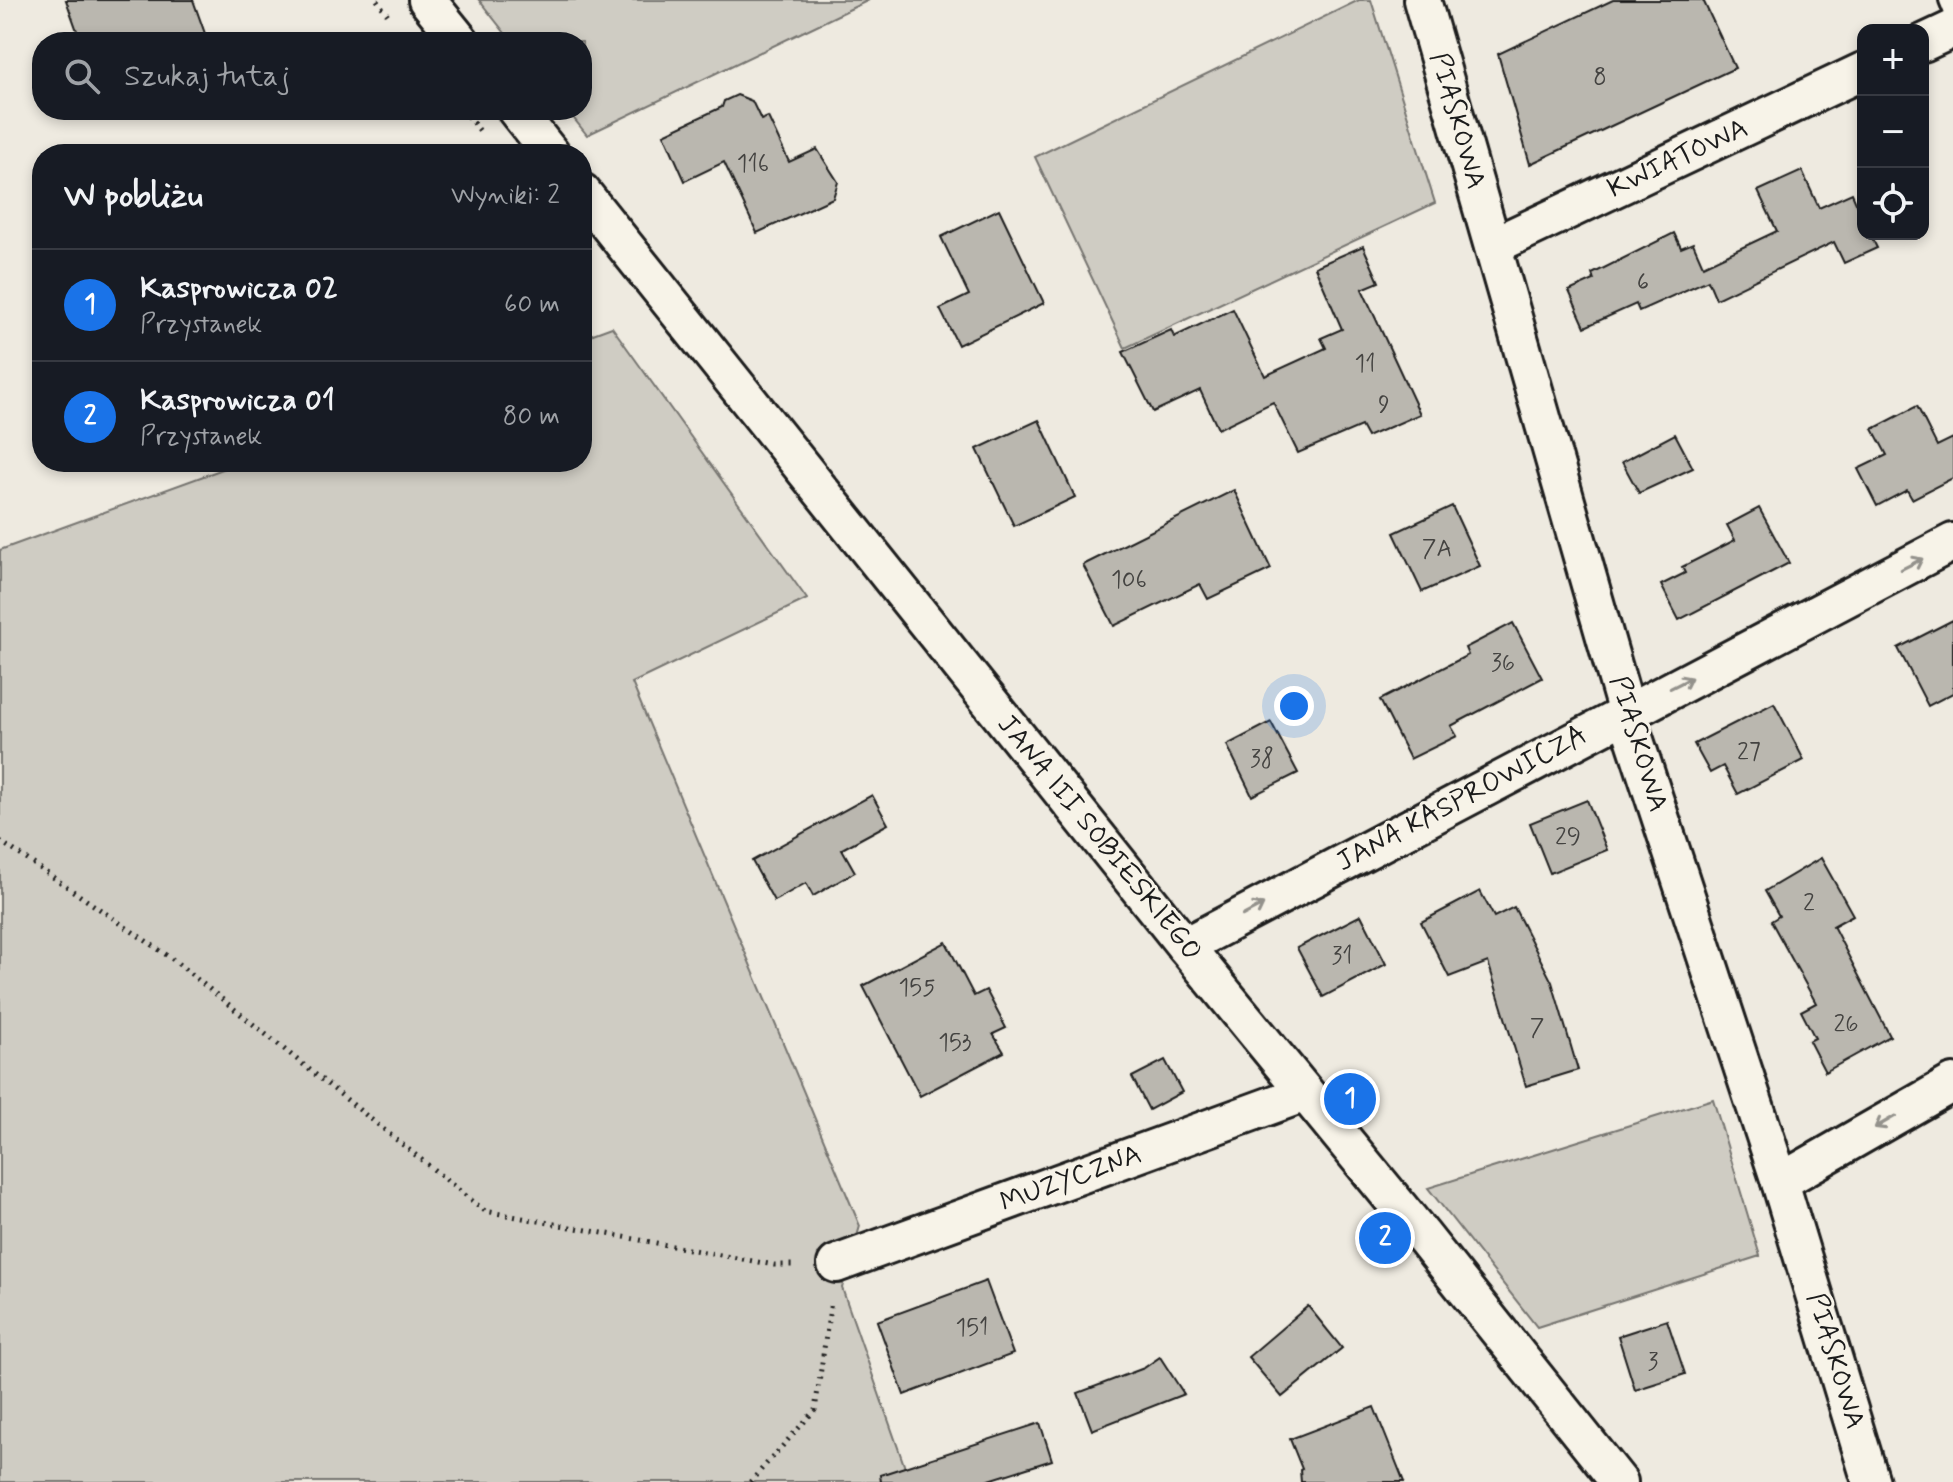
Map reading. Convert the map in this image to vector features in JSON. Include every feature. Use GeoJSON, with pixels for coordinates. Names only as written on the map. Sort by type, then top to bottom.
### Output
{"type":"FeatureCollection","features":[{"type":"Feature","properties":{"kind":"street"},"geometry":{"type":"LineString","coordinates":[[427,0],[453,32]]}},
{"type":"Feature","properties":{"kind":"street","name":"PIASKOWA"},"geometry":{"type":"LineString","coordinates":[[1422,0],[1626,712],[1780,1182],[1871,1482]]}},
{"type":"Feature","properties":{"kind":"street"},"geometry":{"type":"LineString","coordinates":[[1929,40],[1953,29]]}},
{"type":"Feature","properties":{"kind":"street","name":"KWIATOWA"},"geometry":{"type":"LineString","coordinates":[[1493,246],[1857,74]]}},
{"type":"Feature","properties":{"kind":"street"},"geometry":{"type":"LineString","coordinates":[[524,120],[543,144]]}},
{"type":"Feature","properties":{"kind":"street","name":"JANA III SOBIESKIEGO"},"geometry":{"type":"LineString","coordinates":[[592,205],[1185,946],[1619,1482]]}},
{"type":"Feature","properties":{"kind":"street","name":"JANA KASPROWICZA"},"geometry":{"type":"LineString","coordinates":[[1185,946],[1953,542]]}},
{"type":"Feature","properties":{"kind":"street"},"geometry":{"type":"LineString","coordinates":[[1780,1182],[1953,1083]]}},
{"type":"Feature","properties":{"kind":"street","name":"MUZYCZNA"},"geometry":{"type":"LineString","coordinates":[[836,1264],[1305,1093]]}},
{"type":"Feature","properties":{"kind":"lane"},"geometry":{"type":"LineString","coordinates":[[1949,0],[1953,10]]}},
{"type":"Feature","properties":{"kind":"path"},"geometry":{"type":"LineString","coordinates":[[0,841],[171,958],[485,1211],[774,1265],[836,1264],[815,1410],[750,1482]]}},
{"type":"Feature","properties":{"kind":"shaded area"},"geometry":{"type":"Polygon","coordinates":[[[479,0],[869,0],[587,135],[575,120],[592,120],[592,32],[504,32],[479,0]]]}},
{"type":"Feature","properties":{"kind":"shaded area"},"geometry":{"type":"Polygon","coordinates":[[[1359,0],[1371,0],[1435,203],[1125,348],[1035,157],[1359,0]]]}},
{"type":"Feature","properties":{"kind":"shaded area"},"geometry":{"type":"Polygon","coordinates":[[[612,327],[807,599],[632,683],[860,1226],[842,1288],[910,1482],[0,1482],[0,550],[214,472],[592,472],[592,334],[612,327]]]}},
{"type":"Feature","properties":{"kind":"shaded area"},"geometry":{"type":"Polygon","coordinates":[[[1713,1099],[1760,1256],[1537,1327],[1428,1188],[1713,1099]]]}},
{"type":"Feature","properties":{"kind":"building"},"geometry":{"type":"Polygon","coordinates":[[[66,0],[193,0],[204,32],[77,32],[66,0]]]}},
{"type":"Feature","properties":{"kind":"building"},"geometry":{"type":"Polygon","coordinates":[[[1613,0],[1703,0],[1735,68],[1530,164],[1498,54],[1613,0]]]}},
{"type":"Feature","properties":{"kind":"building"},"geometry":{"type":"Polygon","coordinates":[[[737,95],[752,101],[761,120],[768,117],[789,162],[817,149],[838,182],[833,198],[757,233],[724,162],[685,181],[664,134],[722,107],[724,101],[737,95]]]}},
{"type":"Feature","properties":{"kind":"building"},"geometry":{"type":"Polygon","coordinates":[[[1802,171],[1819,208],[1852,193],[1857,204],[1857,240],[1873,240],[1877,248],[1844,263],[1834,242],[1716,299],[1708,280],[1639,311],[1636,304],[1585,327],[1569,291],[1594,280],[1592,274],[1674,233],[1681,248],[1693,243],[1703,266],[1777,231],[1758,191],[1802,171]]]}},
{"type":"Feature","properties":{"kind":"building"},"geometry":{"type":"Polygon","coordinates":[[[999,209],[1044,303],[958,345],[940,309],[969,295],[941,237],[999,209]]]}},
{"type":"Feature","properties":{"kind":"building"},"geometry":{"type":"Polygon","coordinates":[[[1363,246],[1379,282],[1362,289],[1420,414],[1367,437],[1361,426],[1298,453],[1273,402],[1218,429],[1200,390],[1153,412],[1123,352],[1171,330],[1174,337],[1233,309],[1265,376],[1326,348],[1321,338],[1342,329],[1315,267],[1363,246]]]}},
{"type":"Feature","properties":{"kind":"building"},"geometry":{"type":"Polygon","coordinates":[[[1917,406],[1937,446],[1953,438],[1953,478],[1912,499],[1907,490],[1877,506],[1858,469],[1887,455],[1873,429],[1917,406]]]}},
{"type":"Feature","properties":{"kind":"building"},"geometry":{"type":"Polygon","coordinates":[[[1039,420],[1075,497],[1014,526],[977,449],[1039,420]]]}},
{"type":"Feature","properties":{"kind":"building"},"geometry":{"type":"Polygon","coordinates":[[[1675,434],[1693,468],[1639,493],[1622,462],[1675,434]]]}},
{"type":"Feature","properties":{"kind":"building"},"geometry":{"type":"Polygon","coordinates":[[[1234,490],[1271,569],[1208,599],[1200,584],[1114,626],[1083,565],[1234,490]]]}},
{"type":"Feature","properties":{"kind":"building"},"geometry":{"type":"Polygon","coordinates":[[[1452,506],[1480,566],[1422,592],[1394,533],[1452,506]]]}},
{"type":"Feature","properties":{"kind":"building"},"geometry":{"type":"Polygon","coordinates":[[[1759,508],[1789,563],[1679,620],[1661,585],[1685,573],[1682,567],[1735,540],[1727,525],[1759,508]]]}},
{"type":"Feature","properties":{"kind":"building"},"geometry":{"type":"Polygon","coordinates":[[[1953,620],[1953,693],[1928,706],[1898,648],[1953,620]]]}},
{"type":"Feature","properties":{"kind":"building"},"geometry":{"type":"Polygon","coordinates":[[[1513,623],[1542,678],[1451,726],[1457,736],[1410,759],[1380,700],[1468,655],[1465,648],[1513,623]]]}},
{"type":"Feature","properties":{"kind":"building"},"geometry":{"type":"Polygon","coordinates":[[[1774,703],[1804,760],[1738,794],[1723,766],[1710,773],[1694,744],[1774,703]]]}},
{"type":"Feature","properties":{"kind":"building"},"geometry":{"type":"Polygon","coordinates":[[[1271,722],[1298,773],[1252,796],[1227,745],[1271,722]]]}},
{"type":"Feature","properties":{"kind":"building"},"geometry":{"type":"Polygon","coordinates":[[[872,795],[888,824],[842,849],[855,872],[813,896],[806,883],[774,901],[752,861],[872,795]]]}},
{"type":"Feature","properties":{"kind":"building"},"geometry":{"type":"Polygon","coordinates":[[[1587,800],[1607,850],[1550,873],[1530,823],[1587,800]]]}},
{"type":"Feature","properties":{"kind":"building"},"geometry":{"type":"Polygon","coordinates":[[[1821,858],[1853,915],[1833,926],[1890,1036],[1825,1072],[1809,1041],[1815,1038],[1801,1011],[1816,1003],[1771,921],[1779,916],[1765,891],[1821,858]]]}},
{"type":"Feature","properties":{"kind":"building"},"geometry":{"type":"Polygon","coordinates":[[[1480,891],[1494,917],[1514,907],[1552,982],[1578,1070],[1526,1086],[1488,962],[1449,977],[1421,922],[1480,891]]]}},
{"type":"Feature","properties":{"kind":"building"},"geometry":{"type":"Polygon","coordinates":[[[1361,915],[1386,964],[1323,997],[1297,948],[1361,915]]]}},
{"type":"Feature","properties":{"kind":"building"},"geometry":{"type":"Polygon","coordinates":[[[946,942],[974,996],[986,990],[1006,1028],[993,1034],[1004,1052],[920,1096],[863,986],[946,942]]]}},
{"type":"Feature","properties":{"kind":"building"},"geometry":{"type":"Polygon","coordinates":[[[1165,1060],[1182,1092],[1149,1110],[1132,1077],[1165,1060]]]}},
{"type":"Feature","properties":{"kind":"building"},"geometry":{"type":"Polygon","coordinates":[[[986,1281],[1013,1354],[904,1395],[877,1321],[986,1281]]]}},
{"type":"Feature","properties":{"kind":"building"},"geometry":{"type":"Polygon","coordinates":[[[1308,1306],[1342,1348],[1282,1397],[1248,1357],[1308,1306]]]}},
{"type":"Feature","properties":{"kind":"building"},"geometry":{"type":"Polygon","coordinates":[[[1667,1320],[1685,1374],[1635,1390],[1618,1336],[1667,1320]]]}},
{"type":"Feature","properties":{"kind":"building"},"geometry":{"type":"Polygon","coordinates":[[[1160,1357],[1184,1394],[1092,1430],[1078,1393],[1144,1368],[1160,1357]]]}},
{"type":"Feature","properties":{"kind":"building"},"geometry":{"type":"Polygon","coordinates":[[[1374,1407],[1404,1482],[1301,1482],[1302,1469],[1290,1439],[1374,1407]]]}},
{"type":"Feature","properties":{"kind":"building"},"geometry":{"type":"Polygon","coordinates":[[[1040,1423],[1052,1460],[983,1482],[881,1482],[880,1475],[1040,1423]]]}},
{"type":"Feature","properties":{"kind":"place","name":"Kasprowicza 02"},"geometry":{"type":"Point","coordinates":[1350,1099]}},
{"type":"Feature","properties":{"kind":"place","name":"Kasprowicza 01"},"geometry":{"type":"Point","coordinates":[1385,1238]}}]}
